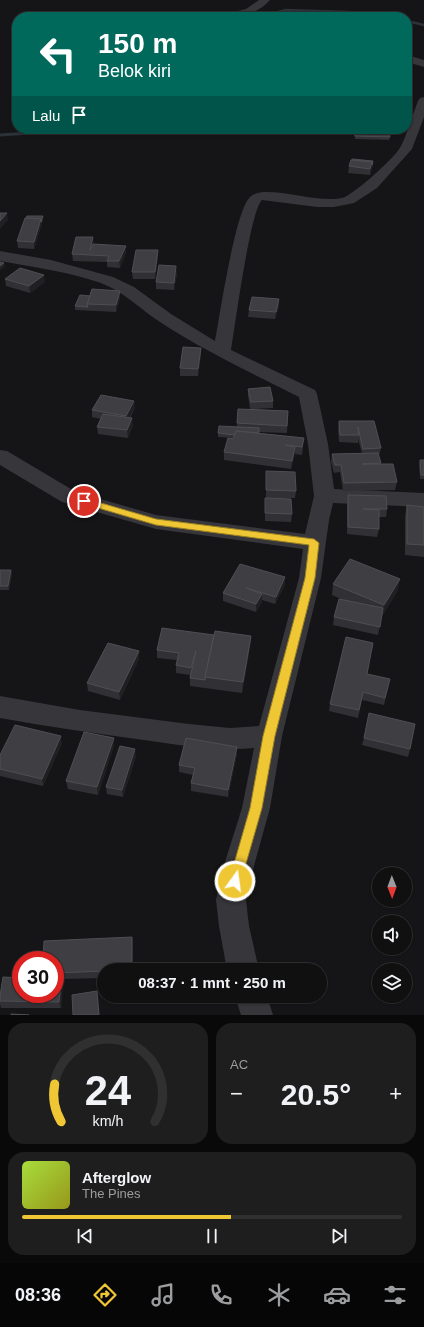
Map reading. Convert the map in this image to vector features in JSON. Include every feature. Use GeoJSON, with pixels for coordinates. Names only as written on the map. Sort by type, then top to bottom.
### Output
{"type":"FeatureCollection","features":[{"type":"Feature","properties":{"kind":"street"},"geometry":{"type":"LineString","coordinates":[[244,12],[265,0]]}},
{"type":"Feature","properties":{"kind":"street"},"geometry":{"type":"LineString","coordinates":[[412,60],[424,64]]}},
{"type":"Feature","properties":{"kind":"street"},"geometry":{"type":"LineString","coordinates":[[412,133],[424,101]]}},
{"type":"Feature","properties":{"kind":"street"},"geometry":{"type":"LineString","coordinates":[[222,352],[233,284],[248,214],[254,200],[259,196],[270,196],[317,203],[334,203],[349,200],[372,186],[406,149],[412,134]]}},
{"type":"Feature","properties":{"kind":"street"},"geometry":{"type":"LineString","coordinates":[[0,256],[51,265],[107,280],[128,290],[165,318],[222,352],[308,394],[318,444],[324,496],[314,543],[310,578],[269,736],[256,808],[240,862],[231,900],[234,926],[242,963]]}},
{"type":"Feature","properties":{"kind":"street"},"geometry":{"type":"LineString","coordinates":[[0,456],[69,497],[156,522],[314,543]]}},
{"type":"Feature","properties":{"kind":"street"},"geometry":{"type":"LineString","coordinates":[[324,496],[424,500]]}},
{"type":"Feature","properties":{"kind":"street"},"geometry":{"type":"LineString","coordinates":[[0,707],[80,721],[189,735],[230,739],[269,736]]}},
{"type":"Feature","properties":{"kind":"street"},"geometry":{"type":"LineString","coordinates":[[253,1003],[257,1015]]}},
{"type":"Feature","properties":{"kind":"building"},"geometry":{"type":"Polygon","coordinates":[[[355,134],[390,134],[390,137],[355,136],[355,134]]]}},
{"type":"Feature","properties":{"kind":"building"},"geometry":{"type":"Polygon","coordinates":[[[352,159],[373,161],[372,165],[372,162],[352,159]]]}},
{"type":"Feature","properties":{"kind":"building"},"geometry":{"type":"Polygon","coordinates":[[[351,160],[372,162],[370,169],[349,166],[351,160]]]}},
{"type":"Feature","properties":{"kind":"building"},"geometry":{"type":"Polygon","coordinates":[[[0,213],[7,213],[0,221],[0,213]]]}},
{"type":"Feature","properties":{"kind":"building"},"geometry":{"type":"Polygon","coordinates":[[[27,216],[43,216],[41,222],[41,219],[26,218],[27,216]]]}},
{"type":"Feature","properties":{"kind":"building"},"geometry":{"type":"Polygon","coordinates":[[[25,218],[41,219],[34,242],[17,241],[25,218]]]}},
{"type":"Feature","properties":{"kind":"building"},"geometry":{"type":"Polygon","coordinates":[[[76,237],[93,237],[90,250],[93,244],[126,246],[119,261],[107,261],[109,256],[72,254],[76,237]]]}},
{"type":"Feature","properties":{"kind":"building"},"geometry":{"type":"Polygon","coordinates":[[[136,250],[158,250],[155,272],[132,272],[136,250]]]}},
{"type":"Feature","properties":{"kind":"building"},"geometry":{"type":"Polygon","coordinates":[[[159,265],[176,266],[174,283],[156,282],[159,265]]]}},
{"type":"Feature","properties":{"kind":"building"},"geometry":{"type":"Polygon","coordinates":[[[20,268],[44,275],[29,286],[5,279],[20,268]]]}},
{"type":"Feature","properties":{"kind":"building"},"geometry":{"type":"Polygon","coordinates":[[[92,289],[120,291],[116,305],[87,304],[92,289]]]}},
{"type":"Feature","properties":{"kind":"building"},"geometry":{"type":"Polygon","coordinates":[[[80,295],[90,296],[87,304],[88,307],[75,306],[80,295]]]}},
{"type":"Feature","properties":{"kind":"building"},"geometry":{"type":"Polygon","coordinates":[[[252,297],[279,299],[276,312],[249,310],[252,297]]]}},
{"type":"Feature","properties":{"kind":"building"},"geometry":{"type":"Polygon","coordinates":[[[183,347],[201,348],[198,369],[180,368],[183,347]]]}},
{"type":"Feature","properties":{"kind":"building"},"geometry":{"type":"Polygon","coordinates":[[[270,387],[273,401],[251,402],[248,389],[270,387]]]}},
{"type":"Feature","properties":{"kind":"building"},"geometry":{"type":"Polygon","coordinates":[[[101,395],[134,401],[126,416],[92,410],[101,395]]]}},
{"type":"Feature","properties":{"kind":"building"},"geometry":{"type":"Polygon","coordinates":[[[238,409],[288,411],[287,426],[237,423],[238,409]]]}},
{"type":"Feature","properties":{"kind":"building"},"geometry":{"type":"Polygon","coordinates":[[[103,414],[132,418],[127,430],[97,427],[103,414]]]}},
{"type":"Feature","properties":{"kind":"building"},"geometry":{"type":"Polygon","coordinates":[[[339,421],[374,421],[381,448],[363,449],[358,427],[359,435],[340,435],[339,421]]]}},
{"type":"Feature","properties":{"kind":"building"},"geometry":{"type":"Polygon","coordinates":[[[219,426],[259,428],[259,433],[236,431],[235,435],[218,433],[219,426]]]}},
{"type":"Feature","properties":{"kind":"building"},"geometry":{"type":"Polygon","coordinates":[[[236,431],[304,438],[302,447],[285,445],[295,447],[292,461],[224,452],[228,438],[233,439],[236,431]]]}},
{"type":"Feature","properties":{"kind":"building"},"geometry":{"type":"Polygon","coordinates":[[[378,453],[381,463],[362,464],[393,464],[397,482],[344,483],[341,465],[335,465],[332,454],[378,453]]]}},
{"type":"Feature","properties":{"kind":"building"},"geometry":{"type":"Polygon","coordinates":[[[420,460],[424,460],[424,475],[421,475],[420,460]]]}},
{"type":"Feature","properties":{"kind":"building"},"geometry":{"type":"Polygon","coordinates":[[[266,471],[295,472],[296,491],[266,490],[266,471]]]}},
{"type":"Feature","properties":{"kind":"building"},"geometry":{"type":"Polygon","coordinates":[[[348,495],[386,496],[387,509],[363,509],[379,510],[379,529],[348,527],[348,495]]]}},
{"type":"Feature","properties":{"kind":"building"},"geometry":{"type":"Polygon","coordinates":[[[265,498],[291,499],[292,514],[265,513],[265,498]]]}},
{"type":"Feature","properties":{"kind":"building"},"geometry":{"type":"Polygon","coordinates":[[[407,505],[424,507],[424,545],[407,544],[407,505]]]}},
{"type":"Feature","properties":{"kind":"building"},"geometry":{"type":"Polygon","coordinates":[[[350,559],[400,579],[384,605],[333,584],[350,559]]]}},
{"type":"Feature","properties":{"kind":"building"},"geometry":{"type":"Polygon","coordinates":[[[240,564],[285,577],[276,597],[246,588],[262,594],[256,604],[223,593],[240,564]]]}},
{"type":"Feature","properties":{"kind":"building"},"geometry":{"type":"Polygon","coordinates":[[[0,570],[11,570],[8,586],[0,586],[0,570]]]}},
{"type":"Feature","properties":{"kind":"building"},"geometry":{"type":"Polygon","coordinates":[[[339,599],[383,608],[380,627],[334,617],[339,599]]]}},
{"type":"Feature","properties":{"kind":"building"},"geometry":{"type":"Polygon","coordinates":[[[162,628],[214,635],[205,680],[190,678],[196,651],[191,668],[176,665],[179,653],[157,650],[162,628]]]}},
{"type":"Feature","properties":{"kind":"building"},"geometry":{"type":"Polygon","coordinates":[[[215,631],[251,636],[243,682],[205,677],[215,631]]]}},
{"type":"Feature","properties":{"kind":"building"},"geometry":{"type":"Polygon","coordinates":[[[346,637],[373,643],[367,674],[390,679],[385,698],[363,692],[359,710],[330,704],[346,637]]]}},
{"type":"Feature","properties":{"kind":"building"},"geometry":{"type":"Polygon","coordinates":[[[108,643],[139,651],[119,692],[87,683],[108,643]]]}},
{"type":"Feature","properties":{"kind":"building"},"geometry":{"type":"Polygon","coordinates":[[[369,713],[415,724],[410,749],[364,738],[369,713]]]}},
{"type":"Feature","properties":{"kind":"building"},"geometry":{"type":"Polygon","coordinates":[[[15,725],[61,736],[42,779],[0,769],[0,755],[15,725]]]}},
{"type":"Feature","properties":{"kind":"building"},"geometry":{"type":"Polygon","coordinates":[[[84,732],[114,738],[97,787],[66,781],[84,732]]]}},
{"type":"Feature","properties":{"kind":"building"},"geometry":{"type":"Polygon","coordinates":[[[186,738],[237,747],[228,790],[191,783],[195,768],[179,765],[186,738]]]}},
{"type":"Feature","properties":{"kind":"building"},"geometry":{"type":"Polygon","coordinates":[[[120,746],[135,749],[122,790],[106,787],[120,746]]]}},
{"type":"Feature","properties":{"kind":"building"},"geometry":{"type":"Polygon","coordinates":[[[132,937],[132,963],[97,963],[97,971],[64,973],[64,951],[43,951],[44,941],[132,937]]]}},
{"type":"Feature","properties":{"kind":"building"},"geometry":{"type":"Polygon","coordinates":[[[3,977],[12,978],[12,1001],[0,1001],[3,977]]]}},
{"type":"Feature","properties":{"kind":"building"},"geometry":{"type":"Polygon","coordinates":[[[97,991],[99,1015],[73,1015],[72,995],[97,991]]]}},
{"type":"Feature","properties":{"kind":"waterway"},"geometry":{"type":"LineString","coordinates":[[278,12],[286,10],[349,12]]}},
{"type":"Feature","properties":{"kind":"waterway"},"geometry":{"type":"LineString","coordinates":[[412,22],[424,25]]}},
{"type":"Feature","properties":{"kind":"waterway"},"geometry":{"type":"LineString","coordinates":[[0,135],[15,134]]}},
{"type":"Feature","properties":{"kind":"route"},"geometry":{"type":"LineString","coordinates":[[84,501],[156,522],[314,543],[310,578],[269,736],[256,808],[235,881]]}}]}
